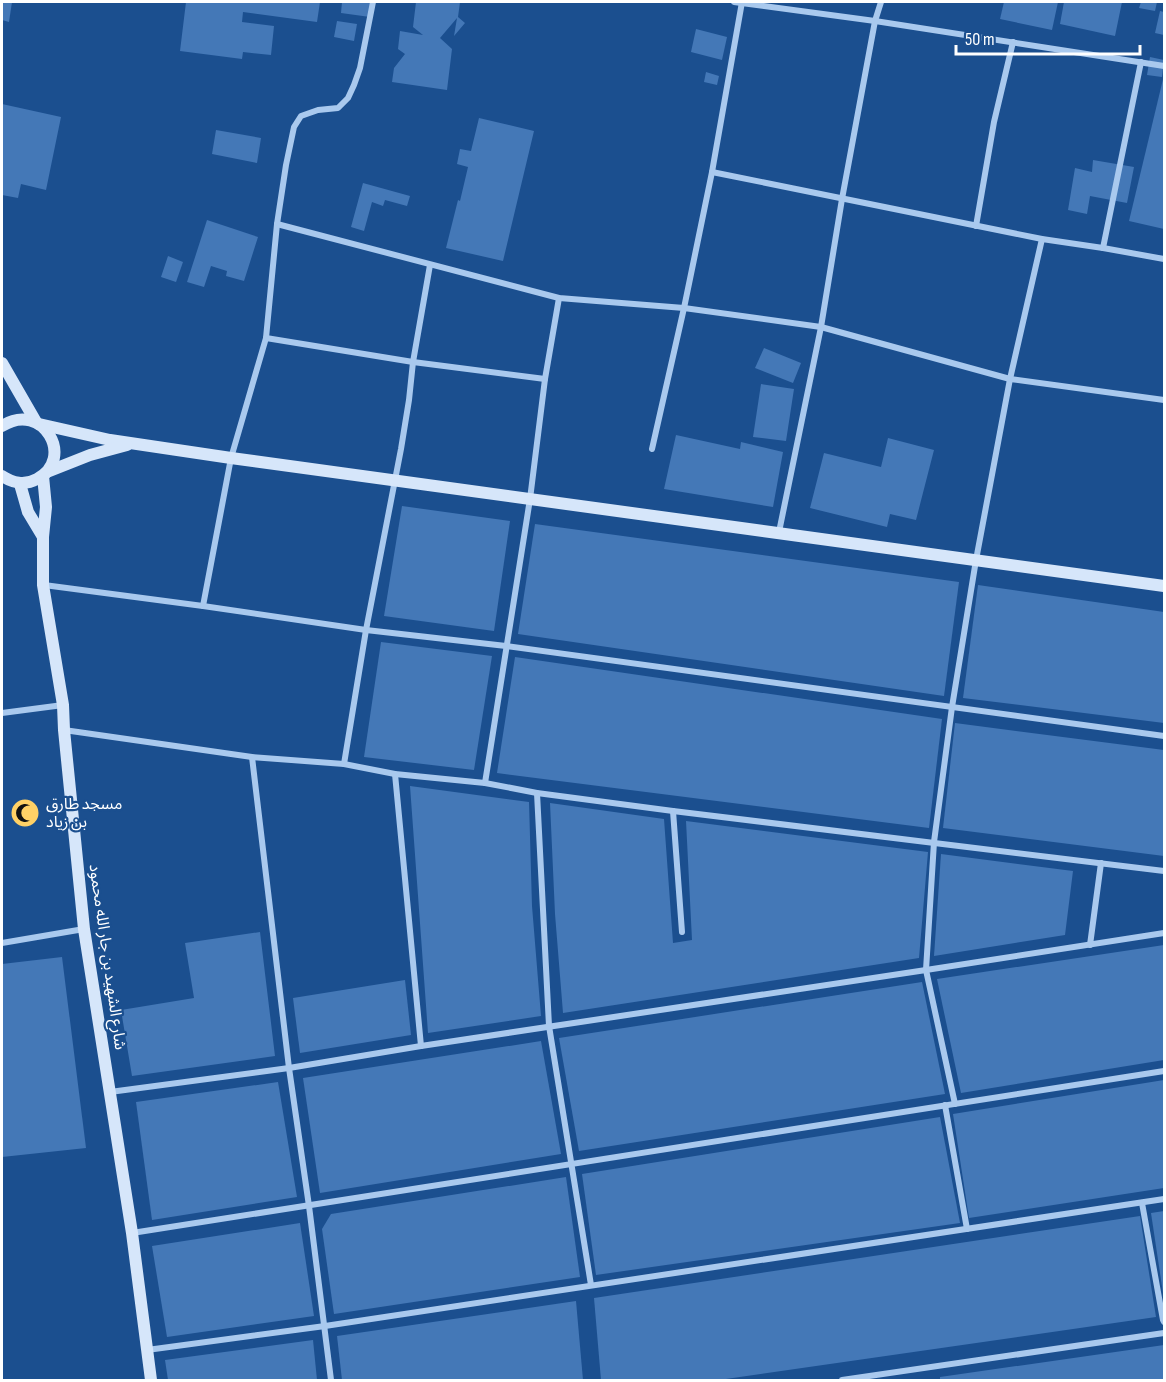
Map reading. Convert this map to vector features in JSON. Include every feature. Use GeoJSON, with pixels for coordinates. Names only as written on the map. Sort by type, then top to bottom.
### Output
{"type":"FeatureCollection","features":[{"type":"Feature","properties":{"kind":"street"},"geometry":{"type":"LineString","coordinates":[[203,606],[231,458],[266,338],[277,224],[294,127],[301,116],[318,110],[338,108],[348,98],[360,68],[373,2]]}},
{"type":"Feature","properties":{"kind":"street"},"geometry":{"type":"LineString","coordinates":[[652,449],[712,172],[739,2],[1164,66]]}},
{"type":"Feature","properties":{"kind":"street"},"geometry":{"type":"LineString","coordinates":[[779,532],[821,327],[842,199],[875,21],[881,2]]}},
{"type":"Feature","properties":{"kind":"street"},"geometry":{"type":"LineString","coordinates":[[976,226],[992,133],[1013,42]]}},
{"type":"Feature","properties":{"kind":"street"},"geometry":{"type":"LineString","coordinates":[[1102,248],[1141,62]]}},
{"type":"Feature","properties":{"kind":"street"},"geometry":{"type":"LineString","coordinates":[[712,172],[1042,239],[1164,259]]}},
{"type":"Feature","properties":{"kind":"street"},"geometry":{"type":"LineString","coordinates":[[277,224],[559,298],[684,308],[821,327],[1010,379],[1164,400]]}},
{"type":"Feature","properties":{"kind":"street"},"geometry":{"type":"LineString","coordinates":[[955,1104],[926,970],[934,842],[952,707],[976,560],[1010,379],[1042,239]]}},
{"type":"Feature","properties":{"kind":"street"},"geometry":{"type":"LineString","coordinates":[[344,764],[366,630],[409,400],[413,362],[430,265]]}},
{"type":"Feature","properties":{"kind":"street"},"geometry":{"type":"LineString","coordinates":[[484,783],[531,499],[545,379],[559,298]]}},
{"type":"Feature","properties":{"kind":"street"},"geometry":{"type":"LineString","coordinates":[[266,338],[413,362],[545,379]]}},
{"type":"Feature","properties":{"kind":"street"},"geometry":{"type":"LineString","coordinates":[[2,363],[37,423]]}},
{"type":"Feature","properties":{"kind":"street"},"geometry":{"type":"LineString","coordinates":[[2,426],[17,419],[27,419],[86,436],[134,444],[1164,586]]}},
{"type":"Feature","properties":{"kind":"street","name":"شارع الشهيد بن جار الله محمود"},"geometry":{"type":"LineString","coordinates":[[37,423],[47,431],[53,441],[52,462],[45,474],[43,585],[63,705],[84,930],[132,1233],[151,1380]]}},
{"type":"Feature","properties":{"kind":"street"},"geometry":{"type":"LineString","coordinates":[[8,481],[32,482],[90,455],[134,444]]}},
{"type":"Feature","properties":{"kind":"street"},"geometry":{"type":"LineString","coordinates":[[8,481],[43,537]]}},
{"type":"Feature","properties":{"kind":"street"},"geometry":{"type":"LineString","coordinates":[[43,585],[1164,736]]}},
{"type":"Feature","properties":{"kind":"street"},"geometry":{"type":"LineString","coordinates":[[2,713],[63,705]]}},
{"type":"Feature","properties":{"kind":"street"},"geometry":{"type":"LineString","coordinates":[[64,730],[252,757],[344,764],[395,774],[484,783],[537,793],[674,811],[1164,871]]}},
{"type":"Feature","properties":{"kind":"street"},"geometry":{"type":"LineString","coordinates":[[252,757],[289,1068],[331,1380]]}},
{"type":"Feature","properties":{"kind":"street"},"geometry":{"type":"LineString","coordinates":[[395,774],[421,1046]]}},
{"type":"Feature","properties":{"kind":"street"},"geometry":{"type":"LineString","coordinates":[[537,793],[549,1026],[591,1286]]}},
{"type":"Feature","properties":{"kind":"street"},"geometry":{"type":"LineString","coordinates":[[674,811],[682,932]]}},
{"type":"Feature","properties":{"kind":"street"},"geometry":{"type":"LineString","coordinates":[[1090,945],[1101,863]]}},
{"type":"Feature","properties":{"kind":"street"},"geometry":{"type":"LineString","coordinates":[[2,943],[84,930]]}},
{"type":"Feature","properties":{"kind":"street"},"geometry":{"type":"LineString","coordinates":[[110,1092],[289,1068],[549,1026],[1164,933]]}},
{"type":"Feature","properties":{"kind":"street"},"geometry":{"type":"LineString","coordinates":[[132,1233],[1164,1071]]}},
{"type":"Feature","properties":{"kind":"street"},"geometry":{"type":"LineString","coordinates":[[945,1106],[967,1229]]}},
{"type":"Feature","properties":{"kind":"street"},"geometry":{"type":"LineString","coordinates":[[147,1350],[325,1326],[1164,1199]]}},
{"type":"Feature","properties":{"kind":"street"},"geometry":{"type":"LineString","coordinates":[[1142,1203],[1164,1322]]}},
{"type":"Feature","properties":{"kind":"street"},"geometry":{"type":"LineString","coordinates":[[842,1380],[1164,1333]]}},
{"type":"Feature","properties":{"kind":"building"},"geometry":{"type":"Polygon","coordinates":[[[2,2],[12,2],[9,22],[2,20],[2,2]]]}},
{"type":"Feature","properties":{"kind":"building"},"geometry":{"type":"Polygon","coordinates":[[[186,2],[320,2],[317,22],[243,12],[242,22],[274,26],[271,55],[243,52],[242,59],[180,51],[186,2]]]}},
{"type":"Feature","properties":{"kind":"building"},"geometry":{"type":"Polygon","coordinates":[[[342,2],[372,2],[370,17],[341,13],[342,2]]]}},
{"type":"Feature","properties":{"kind":"building"},"geometry":{"type":"Polygon","coordinates":[[[416,2],[460,2],[458,17],[465,23],[454,36],[457,18],[440,38],[452,49],[447,90],[392,82],[394,68],[405,54],[398,49],[400,31],[423,35],[413,27],[416,2]]]}},
{"type":"Feature","properties":{"kind":"building"},"geometry":{"type":"Polygon","coordinates":[[[1004,2],[1058,2],[1052,30],[1000,19],[1004,2]]]}},
{"type":"Feature","properties":{"kind":"building"},"geometry":{"type":"Polygon","coordinates":[[[1064,2],[1122,2],[1115,36],[1060,24],[1064,2]]]}},
{"type":"Feature","properties":{"kind":"building"},"geometry":{"type":"Polygon","coordinates":[[[1141,2],[1157,2],[1155,11],[1139,8],[1141,2]]]}},
{"type":"Feature","properties":{"kind":"building"},"geometry":{"type":"Polygon","coordinates":[[[1160,11],[1164,12],[1164,35],[1155,33],[1160,11]]]}},
{"type":"Feature","properties":{"kind":"building"},"geometry":{"type":"Polygon","coordinates":[[[337,21],[357,24],[354,41],[334,37],[337,21]]]}},
{"type":"Feature","properties":{"kind":"building"},"geometry":{"type":"Polygon","coordinates":[[[696,29],[727,37],[722,60],[691,52],[696,29]]]}},
{"type":"Feature","properties":{"kind":"building"},"geometry":{"type":"Polygon","coordinates":[[[1150,57],[1164,60],[1162,77],[1147,75],[1150,57]]]}},
{"type":"Feature","properties":{"kind":"building"},"geometry":{"type":"Polygon","coordinates":[[[706,72],[719,76],[717,85],[704,82],[706,72]]]}},
{"type":"Feature","properties":{"kind":"building"},"geometry":{"type":"Polygon","coordinates":[[[1164,75],[1164,229],[1129,221],[1164,75]]]}},
{"type":"Feature","properties":{"kind":"building"},"geometry":{"type":"Polygon","coordinates":[[[2,104],[61,117],[46,190],[21,184],[18,198],[2,195],[2,104]]]}},
{"type":"Feature","properties":{"kind":"building"},"geometry":{"type":"Polygon","coordinates":[[[479,118],[534,131],[503,261],[446,248],[468,167],[457,164],[460,149],[471,151],[479,118]]]}},
{"type":"Feature","properties":{"kind":"building"},"geometry":{"type":"Polygon","coordinates":[[[216,130],[261,138],[257,163],[212,154],[216,130]]]}},
{"type":"Feature","properties":{"kind":"building"},"geometry":{"type":"Polygon","coordinates":[[[1093,160],[1134,167],[1127,203],[1090,196],[1087,214],[1068,210],[1075,168],[1092,172],[1093,160]]]}},
{"type":"Feature","properties":{"kind":"building"},"geometry":{"type":"Polygon","coordinates":[[[363,183],[410,196],[407,206],[385,200],[383,206],[372,202],[364,231],[351,227],[363,183]]]}},
{"type":"Feature","properties":{"kind":"building"},"geometry":{"type":"Polygon","coordinates":[[[207,220],[258,237],[244,281],[226,276],[227,271],[211,266],[204,287],[187,282],[207,220]]]}},
{"type":"Feature","properties":{"kind":"building"},"geometry":{"type":"Polygon","coordinates":[[[168,256],[183,262],[176,282],[161,277],[168,256]]]}},
{"type":"Feature","properties":{"kind":"building"},"geometry":{"type":"Polygon","coordinates":[[[764,348],[801,363],[793,383],[755,368],[764,348]]]}},
{"type":"Feature","properties":{"kind":"building"},"geometry":{"type":"Polygon","coordinates":[[[761,384],[794,389],[786,441],[753,437],[761,384]]]}},
{"type":"Feature","properties":{"kind":"building"},"geometry":{"type":"Polygon","coordinates":[[[676,435],[740,449],[741,442],[783,452],[773,507],[664,489],[676,435]]]}},
{"type":"Feature","properties":{"kind":"building"},"geometry":{"type":"Polygon","coordinates":[[[888,438],[934,450],[916,520],[890,514],[887,527],[810,508],[824,453],[881,467],[888,438]]]}},
{"type":"Feature","properties":{"kind":"building"},"geometry":{"type":"Polygon","coordinates":[[[402,506],[510,521],[494,631],[384,616],[402,506]]]}},
{"type":"Feature","properties":{"kind":"building"},"geometry":{"type":"Polygon","coordinates":[[[535,524],[959,582],[944,696],[518,634],[535,524]]]}},
{"type":"Feature","properties":{"kind":"building"},"geometry":{"type":"Polygon","coordinates":[[[978,585],[1164,612],[1164,723],[963,698],[978,585]]]}},
{"type":"Feature","properties":{"kind":"building"},"geometry":{"type":"Polygon","coordinates":[[[381,642],[492,656],[474,770],[364,757],[381,642]]]}},
{"type":"Feature","properties":{"kind":"building"},"geometry":{"type":"Polygon","coordinates":[[[515,657],[942,719],[929,828],[497,773],[515,657]]]}},
{"type":"Feature","properties":{"kind":"building"},"geometry":{"type":"Polygon","coordinates":[[[955,723],[1164,750],[1164,856],[943,828],[955,723]]]}},
{"type":"Feature","properties":{"kind":"building"},"geometry":{"type":"Polygon","coordinates":[[[410,786],[529,802],[532,906],[541,1016],[428,1033],[410,786]]]}},
{"type":"Feature","properties":{"kind":"building"},"geometry":{"type":"Polygon","coordinates":[[[550,803],[664,819],[673,943],[692,940],[686,821],[928,852],[919,958],[563,1013],[555,914],[550,803]]]}},
{"type":"Feature","properties":{"kind":"building"},"geometry":{"type":"Polygon","coordinates":[[[941,854],[1073,871],[1065,935],[934,956],[941,854]]]}},
{"type":"Feature","properties":{"kind":"building"},"geometry":{"type":"Polygon","coordinates":[[[260,932],[275,1056],[132,1076],[121,1010],[194,998],[185,943],[260,932]]]}},
{"type":"Feature","properties":{"kind":"building"},"geometry":{"type":"Polygon","coordinates":[[[1164,945],[1164,1060],[961,1093],[937,979],[1164,945]]]}},
{"type":"Feature","properties":{"kind":"building"},"geometry":{"type":"Polygon","coordinates":[[[62,957],[86,1148],[2,1157],[2,964],[62,957]]]}},
{"type":"Feature","properties":{"kind":"building"},"geometry":{"type":"Polygon","coordinates":[[[405,980],[411,1035],[300,1053],[293,998],[405,980]]]}},
{"type":"Feature","properties":{"kind":"building"},"geometry":{"type":"Polygon","coordinates":[[[922,982],[945,1094],[579,1151],[559,1038],[922,982]]]}},
{"type":"Feature","properties":{"kind":"building"},"geometry":{"type":"Polygon","coordinates":[[[541,1041],[561,1154],[320,1193],[303,1078],[541,1041]]]}},
{"type":"Feature","properties":{"kind":"building"},"geometry":{"type":"Polygon","coordinates":[[[1164,1080],[1164,1188],[969,1218],[953,1114],[1164,1080]]]}},
{"type":"Feature","properties":{"kind":"building"},"geometry":{"type":"Polygon","coordinates":[[[278,1082],[297,1197],[152,1220],[136,1102],[278,1082]]]}},
{"type":"Feature","properties":{"kind":"building"},"geometry":{"type":"Polygon","coordinates":[[[940,1117],[960,1223],[596,1275],[582,1174],[940,1117]]]}},
{"type":"Feature","properties":{"kind":"building"},"geometry":{"type":"Polygon","coordinates":[[[566,1177],[580,1277],[334,1314],[322,1229],[331,1214],[566,1177]]]}},
{"type":"Feature","properties":{"kind":"building"},"geometry":{"type":"Polygon","coordinates":[[[1164,1211],[1164,1293],[1163,1293],[1151,1213],[1164,1211]]]}},
{"type":"Feature","properties":{"kind":"building"},"geometry":{"type":"Polygon","coordinates":[[[1140,1216],[1156,1317],[719,1380],[601,1380],[594,1298],[1140,1216]]]}},
{"type":"Feature","properties":{"kind":"building"},"geometry":{"type":"Polygon","coordinates":[[[300,1223],[314,1316],[167,1337],[152,1246],[300,1223]]]}},
{"type":"Feature","properties":{"kind":"building"},"geometry":{"type":"Polygon","coordinates":[[[576,1301],[583,1380],[342,1380],[337,1336],[576,1301]]]}},
{"type":"Feature","properties":{"kind":"building"},"geometry":{"type":"Polygon","coordinates":[[[313,1340],[317,1380],[168,1380],[165,1360],[313,1340]]]}},
{"type":"Feature","properties":{"kind":"building"},"geometry":{"type":"Polygon","coordinates":[[[1164,1345],[1164,1380],[940,1380],[940,1377],[1164,1345]]]}},
{"type":"Feature","properties":{"kind":"place","name":"مسجد طارق بن زياد"},"geometry":{"type":"Point","coordinates":[25,813]}}]}
